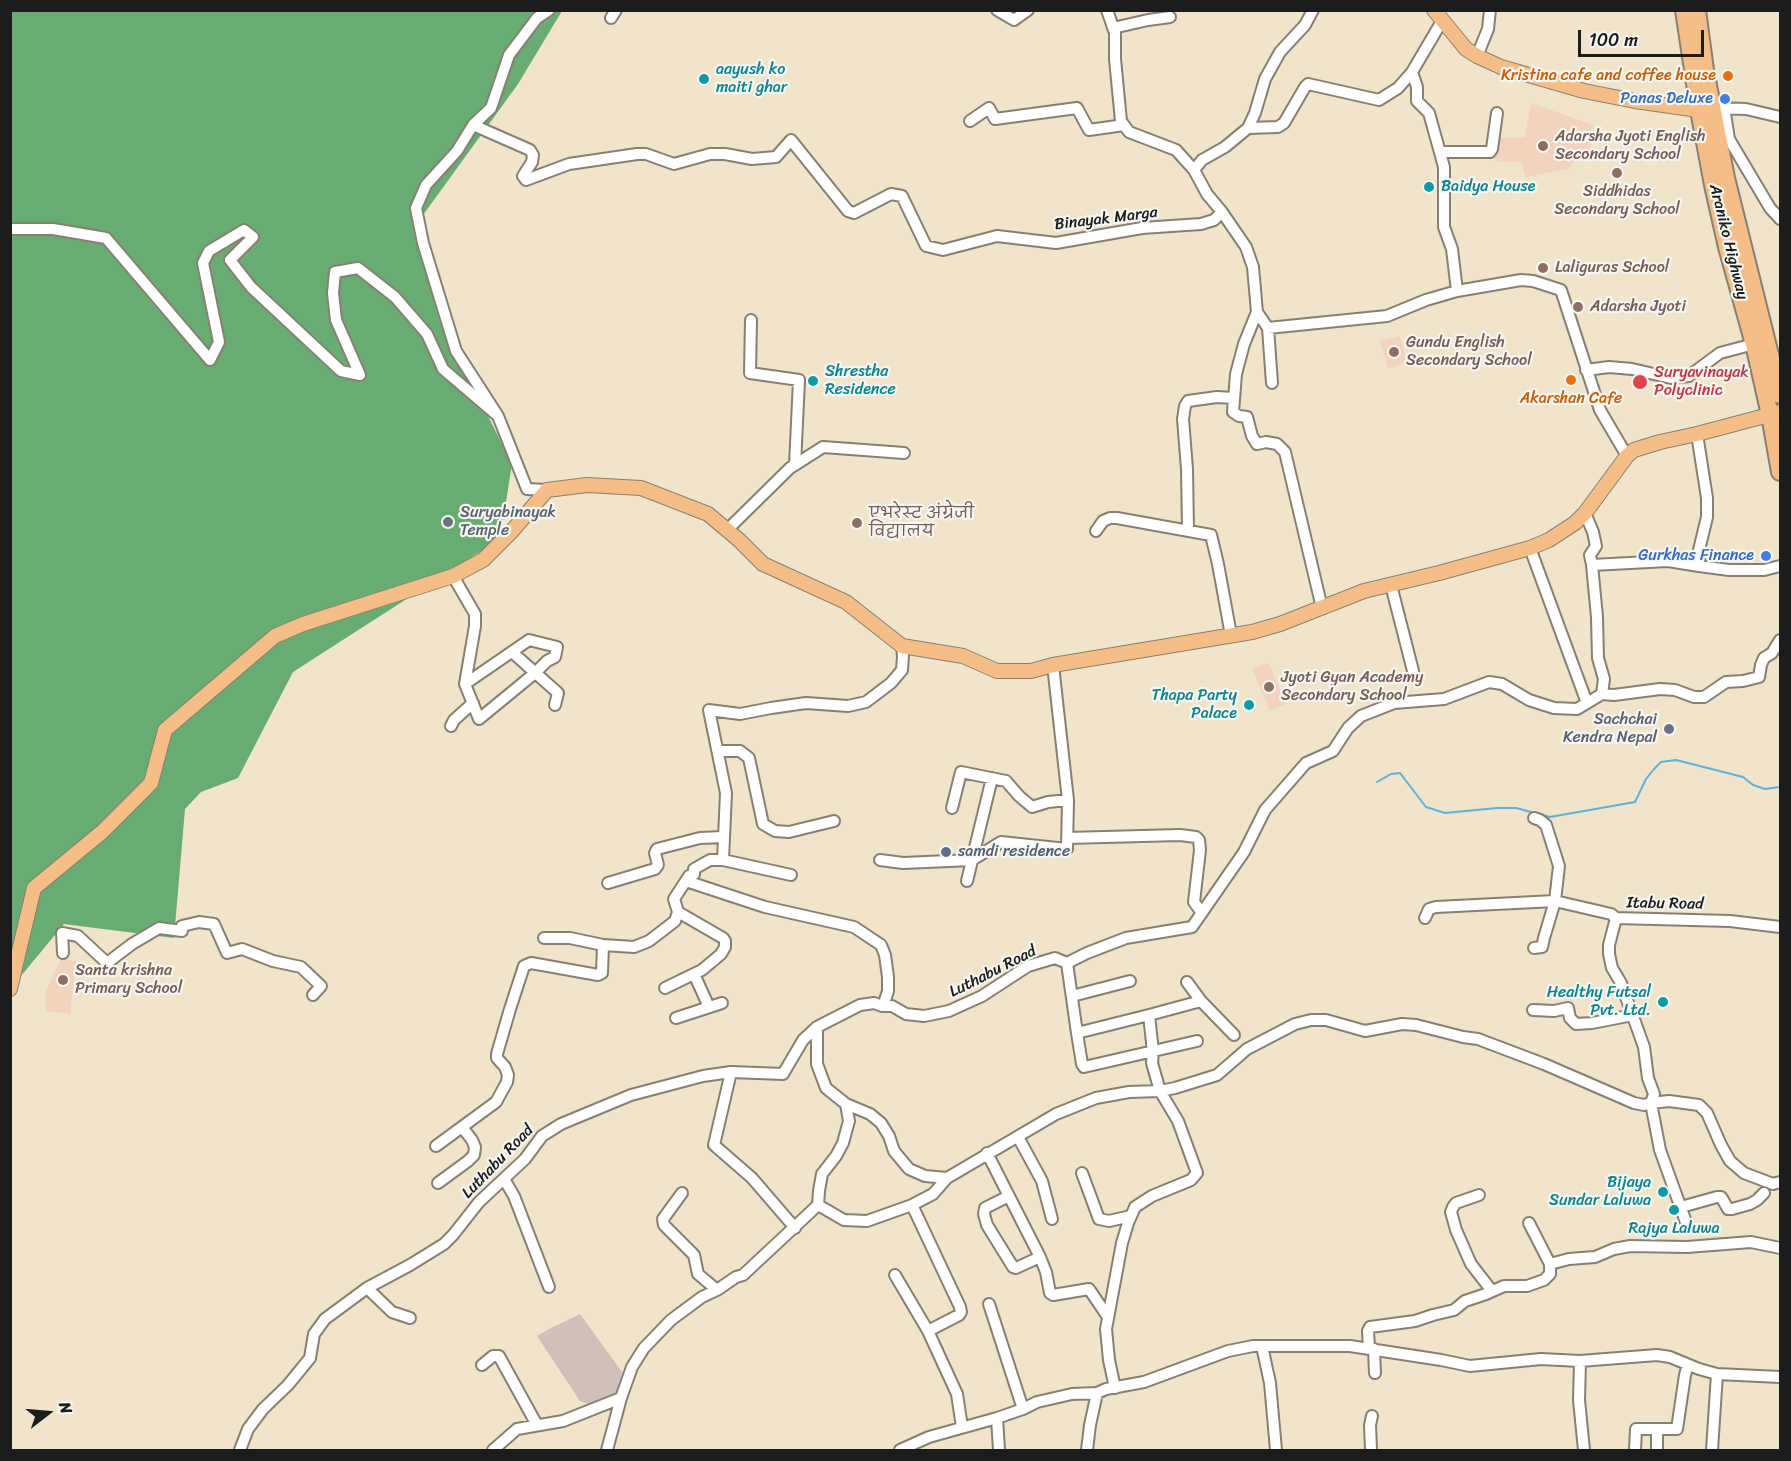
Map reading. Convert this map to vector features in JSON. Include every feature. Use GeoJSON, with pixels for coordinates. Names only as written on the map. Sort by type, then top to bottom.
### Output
{"type":"FeatureCollection","features":[{"type":"Feature","properties":{"kind":"highway","name":"Araniko Highway"},"geometry":{"type":"LineString","coordinates":[[1684,10],[1712,108],[1713,185],[1727,247],[1775,413],[1780,472]]}},
{"type":"Feature","properties":{"kind":"highway","name":"Araniko Highway"},"geometry":{"type":"LineString","coordinates":[[1697,10],[1705,70],[1726,178],[1780,395]]}},
{"type":"Feature","properties":{"kind":"main road"},"geometry":{"type":"LineString","coordinates":[[1438,16],[1466,49],[1501,67],[1584,91],[1635,101],[1712,108]]}},
{"type":"Feature","properties":{"kind":"main road"},"geometry":{"type":"LineString","coordinates":[[10,989],[34,888],[102,832],[151,783],[165,730],[275,636],[303,624],[453,576],[483,560],[512,531],[547,489],[587,484],[641,488],[708,514],[763,564],[846,602],[902,646],[963,656],[997,671],[1031,671],[1053,665],[1231,636],[1280,624],[1364,591],[1530,548],[1564,532],[1585,513],[1627,456],[1641,447],[1775,413]]}},
{"type":"Feature","properties":{"kind":"street"},"geometry":{"type":"LineString","coordinates":[[547,489],[527,489],[498,416],[456,351],[423,243],[416,207],[426,185],[457,151],[473,125],[491,108],[509,55],[537,18],[549,10]]}},
{"type":"Feature","properties":{"kind":"street"},"geometry":{"type":"LineString","coordinates":[[997,10],[1014,20],[1028,10]]}},
{"type":"Feature","properties":{"kind":"street"},"geometry":{"type":"LineString","coordinates":[[1107,10],[1115,33],[1121,121],[1129,132],[1176,150],[1194,170],[1207,194],[1246,247],[1253,267],[1257,312],[1240,358],[1233,412],[1247,417],[1252,436],[1257,444],[1266,442],[1277,444],[1285,452],[1322,608]]}},
{"type":"Feature","properties":{"kind":"street"},"geometry":{"type":"LineString","coordinates":[[1194,170],[1202,160],[1226,147],[1248,128],[1266,79],[1280,52],[1305,25],[1313,10]]}},
{"type":"Feature","properties":{"kind":"street"},"geometry":{"type":"LineString","coordinates":[[1477,56],[1488,29],[1490,10]]}},
{"type":"Feature","properties":{"kind":"street"},"geometry":{"type":"LineString","coordinates":[[1248,128],[1278,127],[1284,123],[1308,84],[1379,100],[1398,88],[1412,72],[1438,16]]}},
{"type":"Feature","properties":{"kind":"street"},"geometry":{"type":"LineString","coordinates":[[1113,28],[1148,20],[1170,18]]}},
{"type":"Feature","properties":{"kind":"street"},"geometry":{"type":"LineString","coordinates":[[1412,72],[1417,87],[1418,101],[1429,113],[1444,166],[1444,227],[1452,249],[1457,291]]}},
{"type":"Feature","properties":{"kind":"street"},"geometry":{"type":"LineString","coordinates":[[970,121],[989,108],[995,119],[1077,108],[1089,130],[1124,125]]}},
{"type":"Feature","properties":{"kind":"street"},"geometry":{"type":"LineString","coordinates":[[1712,108],[1746,109],[1780,117]]}},
{"type":"Feature","properties":{"kind":"street"},"geometry":{"type":"LineString","coordinates":[[1712,108],[1770,208],[1780,219]]}},
{"type":"Feature","properties":{"kind":"street"},"geometry":{"type":"LineString","coordinates":[[1440,152],[1490,152],[1497,113]]}},
{"type":"Feature","properties":{"kind":"street","name":"Binayak Marga"},"geometry":{"type":"LineString","coordinates":[[473,125],[530,150],[532,162],[523,176],[526,180],[568,164],[637,154],[646,154],[675,164],[710,154],[752,159],[776,157],[791,140],[848,211],[854,213],[891,194],[902,196],[926,246],[943,250],[997,236],[1056,243],[1142,228],[1201,224],[1214,220],[1222,212]]}},
{"type":"Feature","properties":{"kind":"street"},"geometry":{"type":"LineString","coordinates":[[10,229],[53,229],[106,238],[210,360],[219,342],[203,263],[208,251],[244,230],[253,237],[230,260],[251,287],[341,371],[360,375],[336,320],[333,293],[335,272],[358,267],[395,297],[427,334],[444,369],[498,416]]}},
{"type":"Feature","properties":{"kind":"street"},"geometry":{"type":"LineString","coordinates":[[1268,328],[1387,316],[1426,300],[1457,291],[1521,280],[1533,281],[1561,290],[1600,410],[1627,456]]}},
{"type":"Feature","properties":{"kind":"street"},"geometry":{"type":"LineString","coordinates":[[1257,312],[1268,328],[1272,383]]}},
{"type":"Feature","properties":{"kind":"street"},"geometry":{"type":"LineString","coordinates":[[751,320],[750,373],[799,380],[795,465]]}},
{"type":"Feature","properties":{"kind":"street"},"geometry":{"type":"LineString","coordinates":[[1586,370],[1609,366],[1671,378],[1689,376],[1720,353],[1754,344]]}},
{"type":"Feature","properties":{"kind":"street"},"geometry":{"type":"LineString","coordinates":[[1188,530],[1183,419],[1185,406],[1188,401],[1217,397],[1233,398]]}},
{"type":"Feature","properties":{"kind":"street"},"geometry":{"type":"LineString","coordinates":[[1697,434],[1707,508],[1699,550],[1700,566]]}},
{"type":"Feature","properties":{"kind":"street"},"geometry":{"type":"LineString","coordinates":[[727,530],[790,468],[823,447],[904,453]]}},
{"type":"Feature","properties":{"kind":"street"},"geometry":{"type":"LineString","coordinates":[[1585,513],[1596,546],[1590,555],[1597,617],[1598,658],[1604,679],[1602,694]]}},
{"type":"Feature","properties":{"kind":"street"},"geometry":{"type":"LineString","coordinates":[[1096,531],[1103,521],[1117,518],[1211,535],[1231,636]]}},
{"type":"Feature","properties":{"kind":"street"},"geometry":{"type":"LineString","coordinates":[[1530,548],[1587,702]]}},
{"type":"Feature","properties":{"kind":"street"},"geometry":{"type":"LineString","coordinates":[[1592,565],[1668,561],[1729,570],[1764,570],[1780,566]]}},
{"type":"Feature","properties":{"kind":"street"},"geometry":{"type":"LineString","coordinates":[[453,576],[475,615],[465,684],[479,719],[547,661],[555,657],[557,646],[529,640],[465,684]]}},
{"type":"Feature","properties":{"kind":"street"},"geometry":{"type":"LineString","coordinates":[[1391,585],[1413,671]]}},
{"type":"Feature","properties":{"kind":"street","name":"Luthabu Road"},"geometry":{"type":"LineString","coordinates":[[240,1450],[248,1430],[263,1409],[288,1385],[310,1358],[314,1334],[325,1319],[367,1288],[444,1244],[479,1202],[525,1159],[542,1136],[561,1124],[631,1095],[703,1076],[731,1072],[783,1074],[803,1040],[817,1027],[860,1005],[874,1003],[892,1006],[906,1014],[924,1016],[949,1011],[982,996],[1028,966],[1055,958],[1067,963],[1126,938],[1192,927],[1244,852],[1265,810],[1306,763],[1333,751],[1348,728],[1361,716],[1394,703],[1444,699],[1489,682],[1502,684],[1529,700],[1554,708],[1576,709],[1602,694],[1614,695],[1660,689],[1704,697],[1726,682],[1759,677],[1764,658],[1772,653],[1780,640]]}},
{"type":"Feature","properties":{"kind":"street"},"geometry":{"type":"LineString","coordinates":[[723,860],[726,793],[710,710],[740,714],[798,704],[848,706],[866,702],[891,683],[902,670],[902,646]]}},
{"type":"Feature","properties":{"kind":"street"},"geometry":{"type":"LineString","coordinates":[[512,652],[558,693],[555,705]]}},
{"type":"Feature","properties":{"kind":"street"},"geometry":{"type":"LineString","coordinates":[[880,860],[903,863],[972,860],[1001,842],[1067,849],[1068,800],[1053,665]]}},
{"type":"Feature","properties":{"kind":"street"},"geometry":{"type":"LineString","coordinates":[[451,726],[454,720],[473,703]]}},
{"type":"Feature","properties":{"kind":"street"},"geometry":{"type":"LineString","coordinates":[[718,751],[740,751],[749,758],[763,824],[774,831],[789,832],[834,821]]}},
{"type":"Feature","properties":{"kind":"street"},"geometry":{"type":"LineString","coordinates":[[952,808],[961,772],[1006,781],[1032,807],[1048,802],[1068,800]]}},
{"type":"Feature","properties":{"kind":"street"},"geometry":{"type":"LineString","coordinates":[[967,881],[992,778]]}},
{"type":"Feature","properties":{"kind":"street"},"geometry":{"type":"LineString","coordinates":[[1534,818],[1546,825],[1558,866],[1555,901],[1542,947],[1534,948]]}},
{"type":"Feature","properties":{"kind":"street"},"geometry":{"type":"LineString","coordinates":[[1067,838],[1180,835],[1196,837],[1199,840],[1200,850],[1194,902],[1202,913]]}},
{"type":"Feature","properties":{"kind":"street"},"geometry":{"type":"LineString","coordinates":[[608,883],[655,869],[658,865],[655,853],[657,849],[700,838],[723,837]]}},
{"type":"Feature","properties":{"kind":"street"},"geometry":{"type":"LineString","coordinates":[[544,938],[570,938],[603,945],[634,947],[649,941],[675,921],[678,912],[674,899],[689,876],[694,874],[694,869],[710,860],[723,860],[791,875]]}},
{"type":"Feature","properties":{"kind":"street"},"geometry":{"type":"LineString","coordinates":[[686,881],[765,907],[854,927],[881,945],[885,955],[888,991],[883,1006]]}},
{"type":"Feature","properties":{"kind":"street"},"geometry":{"type":"LineString","coordinates":[[1425,918],[1429,909],[1436,907],[1555,901],[1611,914],[1616,918]]}},
{"type":"Feature","properties":{"kind":"street"},"geometry":{"type":"LineString","coordinates":[[665,988],[702,970],[721,954],[725,947],[725,941],[678,912]]}},
{"type":"Feature","properties":{"kind":"street","name":"Itabu Road"},"geometry":{"type":"LineString","coordinates":[[1687,1225],[1660,1150],[1651,1103],[1654,1094],[1648,1078],[1644,1047],[1633,1015],[1612,968],[1609,945],[1616,918],[1730,921],[1780,927]]}},
{"type":"Feature","properties":{"kind":"street"},"geometry":{"type":"LineString","coordinates":[[63,953],[62,933],[78,936],[107,963],[159,928],[182,931],[182,926],[199,922],[214,924],[227,953],[242,949],[273,961],[301,967],[321,986],[313,995]]}},
{"type":"Feature","properties":{"kind":"street"},"geometry":{"type":"LineString","coordinates":[[436,1146],[496,1102],[507,1082],[508,1075],[505,1067],[497,1058],[524,966],[531,963],[598,975],[602,973],[603,945]]}},
{"type":"Feature","properties":{"kind":"street"},"geometry":{"type":"LineString","coordinates":[[1067,963],[1084,1067],[1197,1041]]}},
{"type":"Feature","properties":{"kind":"street"},"geometry":{"type":"LineString","coordinates":[[694,974],[709,1007]]}},
{"type":"Feature","properties":{"kind":"street"},"geometry":{"type":"LineString","coordinates":[[1072,996],[1131,981]]}},
{"type":"Feature","properties":{"kind":"street"},"geometry":{"type":"LineString","coordinates":[[1187,982],[1201,1001],[1233,1035]]}},
{"type":"Feature","properties":{"kind":"street"},"geometry":{"type":"LineString","coordinates":[[1077,1033],[1201,1001]]}},
{"type":"Feature","properties":{"kind":"street"},"geometry":{"type":"LineString","coordinates":[[676,1018],[722,1003]]}},
{"type":"Feature","properties":{"kind":"street"},"geometry":{"type":"LineString","coordinates":[[1533,1010],[1554,1011],[1568,1004],[1570,1018],[1576,1024],[1633,1015]]}},
{"type":"Feature","properties":{"kind":"street"},"geometry":{"type":"LineString","coordinates":[[1115,1388],[1106,1329],[1122,1243],[1131,1216],[1135,1207],[1152,1196],[1191,1180],[1197,1173],[1178,1121],[1160,1091],[1152,1062],[1149,1015]]}},
{"type":"Feature","properties":{"kind":"street"},"geometry":{"type":"LineString","coordinates":[[818,1205],[844,1221],[867,1221],[912,1205],[933,1194],[947,1178],[1056,1114],[1096,1098],[1129,1092],[1160,1091],[1185,1086],[1217,1075],[1246,1049],[1295,1024],[1311,1020],[1326,1020],[1365,1031],[1402,1024],[1416,1025],[1478,1039],[1544,1064],[1634,1103],[1644,1105],[1669,1101],[1699,1106],[1707,1113],[1730,1161],[1744,1173],[1773,1184],[1780,1182]]}},
{"type":"Feature","properties":{"kind":"street"},"geometry":{"type":"LineString","coordinates":[[817,1027],[817,1064],[826,1088],[846,1104],[870,1114],[881,1123],[894,1151],[909,1169],[925,1176],[947,1178]]}},
{"type":"Feature","properties":{"kind":"street"},"geometry":{"type":"LineString","coordinates":[[731,1072],[714,1145],[752,1178],[795,1228]]}},
{"type":"Feature","properties":{"kind":"street"},"geometry":{"type":"LineString","coordinates":[[607,1450],[632,1367],[644,1348],[682,1310],[743,1275],[818,1205],[822,1174],[843,1143],[849,1121],[846,1104]]}},
{"type":"Feature","properties":{"kind":"street"},"geometry":{"type":"LineString","coordinates":[[438,1183],[474,1155],[475,1147],[472,1140],[462,1127]]}},
{"type":"Feature","properties":{"kind":"street"},"geometry":{"type":"LineString","coordinates":[[1018,1137],[1042,1181],[1052,1219]]}},
{"type":"Feature","properties":{"kind":"street"},"geometry":{"type":"LineString","coordinates":[[987,1154],[1040,1257],[1050,1293],[1053,1295],[1089,1289],[1108,1317]]}},
{"type":"Feature","properties":{"kind":"street"},"geometry":{"type":"LineString","coordinates":[[1082,1173],[1099,1219],[1109,1221],[1131,1216]]}},
{"type":"Feature","properties":{"kind":"street"},"geometry":{"type":"LineString","coordinates":[[504,1179],[514,1196],[549,1287]]}},
{"type":"Feature","properties":{"kind":"street"},"geometry":{"type":"LineString","coordinates":[[682,1193],[663,1219],[664,1225],[694,1255],[698,1274],[717,1290]]}},
{"type":"Feature","properties":{"kind":"street"},"geometry":{"type":"LineString","coordinates":[[1681,1207],[1721,1197],[1728,1209],[1732,1209],[1757,1200],[1764,1193]]}},
{"type":"Feature","properties":{"kind":"street"},"geometry":{"type":"LineString","coordinates":[[1009,1196],[985,1208],[987,1225],[1013,1268],[1040,1257]]}},
{"type":"Feature","properties":{"kind":"street"},"geometry":{"type":"LineString","coordinates":[[1479,1196],[1456,1203],[1451,1212],[1456,1230],[1472,1264],[1492,1291]]}},
{"type":"Feature","properties":{"kind":"street"},"geometry":{"type":"LineString","coordinates":[[912,1205],[961,1312],[959,1316],[928,1331]]}},
{"type":"Feature","properties":{"kind":"street"},"geometry":{"type":"LineString","coordinates":[[1375,1373],[1370,1327],[1404,1323],[1454,1311],[1465,1301],[1504,1286],[1527,1286],[1544,1280],[1550,1274],[1550,1264],[1529,1223]]}},
{"type":"Feature","properties":{"kind":"street"},"geometry":{"type":"LineString","coordinates":[[1550,1264],[1569,1259],[1595,1257],[1614,1249],[1630,1246],[1687,1247],[1751,1242],[1780,1248]]}},
{"type":"Feature","properties":{"kind":"street"},"geometry":{"type":"LineString","coordinates":[[895,1275],[928,1331],[957,1394],[962,1427]]}},
{"type":"Feature","properties":{"kind":"street"},"geometry":{"type":"LineString","coordinates":[[367,1288],[393,1312],[410,1318]]}},
{"type":"Feature","properties":{"kind":"street"},"geometry":{"type":"LineString","coordinates":[[989,1304],[1023,1409]]}},
{"type":"Feature","properties":{"kind":"street"},"geometry":{"type":"LineString","coordinates":[[1262,1346],[1270,1383],[1276,1450]]}},
{"type":"Feature","properties":{"kind":"street"},"geometry":{"type":"LineString","coordinates":[[900,1450],[929,1437],[997,1418],[1037,1402],[1072,1394],[1097,1393],[1164,1376],[1239,1348],[1262,1346],[1330,1346],[1372,1349],[1470,1366],[1541,1359],[1580,1361],[1657,1355],[1670,1357],[1718,1374],[1780,1377]]}},
{"type":"Feature","properties":{"kind":"street"},"geometry":{"type":"LineString","coordinates":[[482,1365],[495,1356],[499,1356],[537,1425]]}},
{"type":"Feature","properties":{"kind":"street"},"geometry":{"type":"LineString","coordinates":[[1580,1361],[1579,1400],[1584,1450]]}},
{"type":"Feature","properties":{"kind":"street"},"geometry":{"type":"LineString","coordinates":[[1635,1450],[1636,1429],[1677,1429],[1688,1365]]}},
{"type":"Feature","properties":{"kind":"street"},"geometry":{"type":"LineString","coordinates":[[1712,1450],[1718,1374]]}},
{"type":"Feature","properties":{"kind":"street"},"geometry":{"type":"LineString","coordinates":[[1087,1450],[1097,1393]]}},
{"type":"Feature","properties":{"kind":"street"},"geometry":{"type":"LineString","coordinates":[[493,1450],[517,1429],[563,1421],[621,1398]]}},
{"type":"Feature","properties":{"kind":"street"},"geometry":{"type":"LineString","coordinates":[[1371,1450],[1372,1416]]}},
{"type":"Feature","properties":{"kind":"street"},"geometry":{"type":"LineString","coordinates":[[997,1418],[999,1450]]}},
{"type":"Feature","properties":{"kind":"street"},"geometry":{"type":"LineString","coordinates":[[1657,1430],[1657,1450]]}},
{"type":"Feature","properties":{"kind":"shaded area","name":"Adarsha Jyoti English Secondary School"},"geometry":{"type":"Polygon","coordinates":[[[1531,103],[1593,125],[1590,156],[1579,154],[1568,169],[1525,177],[1521,162],[1495,161],[1495,138],[1525,137],[1531,103]]]}},
{"type":"Feature","properties":{"kind":"shaded area","name":"Gundu English Secondary School"},"geometry":{"type":"Polygon","coordinates":[[[1400,336],[1407,363],[1388,368],[1380,341],[1400,336]]]}},
{"type":"Feature","properties":{"kind":"shaded area","name":"Jyoti Gyan Academy Secondary School"},"geometry":{"type":"Polygon","coordinates":[[[1269,663],[1286,704],[1270,711],[1252,669],[1269,663]]]}},
{"type":"Feature","properties":{"kind":"shaded area","name":"Santa krishna Primary School"},"geometry":{"type":"Polygon","coordinates":[[[61,959],[76,961],[70,1014],[46,1011],[45,993],[61,959]]]}},
{"type":"Feature","properties":{"kind":"shaded area"},"geometry":{"type":"Polygon","coordinates":[[[580,1314],[622,1372],[614,1403],[602,1409],[580,1401],[537,1336],[580,1314]]]}},
{"type":"Feature","properties":{"kind":"green space"},"geometry":{"type":"Polygon","coordinates":[[[11,11],[562,11],[518,84],[418,222],[441,322],[512,464],[500,539],[293,672],[238,778],[201,792],[185,809],[174,938],[64,924],[11,988],[11,11]]]}},
{"type":"Feature","properties":{"kind":"waterway"},"geometry":{"type":"LineString","coordinates":[[1377,782],[1391,774],[1400,773],[1426,807],[1445,813],[1516,808],[1550,817],[1635,802],[1646,779],[1654,769],[1661,762],[1676,760],[1743,777],[1753,785],[1765,789],[1780,787]]}},
{"type":"Feature","properties":{"kind":"place","name":"Kristina cafe and coffee house"},"geometry":{"type":"Point","coordinates":[1728,76]}},
{"type":"Feature","properties":{"kind":"place","name":"aayush ko maiti ghar"},"geometry":{"type":"Point","coordinates":[704,79]}},
{"type":"Feature","properties":{"kind":"place","name":"Panas Deluxe"},"geometry":{"type":"Point","coordinates":[1725,99]}},
{"type":"Feature","properties":{"kind":"place","name":"Adarsha Jyoti English Secondary School"},"geometry":{"type":"Point","coordinates":[1543,146]}},
{"type":"Feature","properties":{"kind":"place","name":"Siddhidas Secondary School"},"geometry":{"type":"Point","coordinates":[1617,173]}},
{"type":"Feature","properties":{"kind":"place","name":"Baidya House"},"geometry":{"type":"Point","coordinates":[1429,187]}},
{"type":"Feature","properties":{"kind":"place","name":"Laliguras School"},"geometry":{"type":"Point","coordinates":[1543,268]}},
{"type":"Feature","properties":{"kind":"place","name":"Adarsha Jyoti"},"geometry":{"type":"Point","coordinates":[1578,307]}},
{"type":"Feature","properties":{"kind":"place","name":"Gundu English Secondary School"},"geometry":{"type":"Point","coordinates":[1394,352]}},
{"type":"Feature","properties":{"kind":"place","name":"Akarshan Cafe"},"geometry":{"type":"Point","coordinates":[1571,380]}},
{"type":"Feature","properties":{"kind":"place","name":"Shrestha Residence"},"geometry":{"type":"Point","coordinates":[813,381]}},
{"type":"Feature","properties":{"kind":"place","name":"Suryavinayak Polyclinic"},"geometry":{"type":"Point","coordinates":[1640,382]}},
{"type":"Feature","properties":{"kind":"place","name":"Suryabinayak Temple"},"geometry":{"type":"Point","coordinates":[448,522]}},
{"type":"Feature","properties":{"kind":"place","name":"एभरेस्ट अंग्रेजी विद्यालय"},"geometry":{"type":"Point","coordinates":[857,523]}},
{"type":"Feature","properties":{"kind":"place","name":"Gurkhas Finance"},"geometry":{"type":"Point","coordinates":[1766,556]}},
{"type":"Feature","properties":{"kind":"place","name":"Jyoti Gyan Academy Secondary School"},"geometry":{"type":"Point","coordinates":[1269,687]}},
{"type":"Feature","properties":{"kind":"place","name":"Thapa Party Palace"},"geometry":{"type":"Point","coordinates":[1249,705]}},
{"type":"Feature","properties":{"kind":"place","name":"Sachchai Kendra Nepal"},"geometry":{"type":"Point","coordinates":[1669,729]}},
{"type":"Feature","properties":{"kind":"place","name":"samdi residence"},"geometry":{"type":"Point","coordinates":[946,852]}},
{"type":"Feature","properties":{"kind":"place","name":"Santa krishna Primary School"},"geometry":{"type":"Point","coordinates":[63,980]}},
{"type":"Feature","properties":{"kind":"place","name":"Healthy Futsal Pvt. Ltd."},"geometry":{"type":"Point","coordinates":[1663,1002]}},
{"type":"Feature","properties":{"kind":"place","name":"Bijaya Sundar Laluwa"},"geometry":{"type":"Point","coordinates":[1663,1192]}},
{"type":"Feature","properties":{"kind":"place","name":"Rajya Laluwa"},"geometry":{"type":"Point","coordinates":[1674,1210]}}]}
